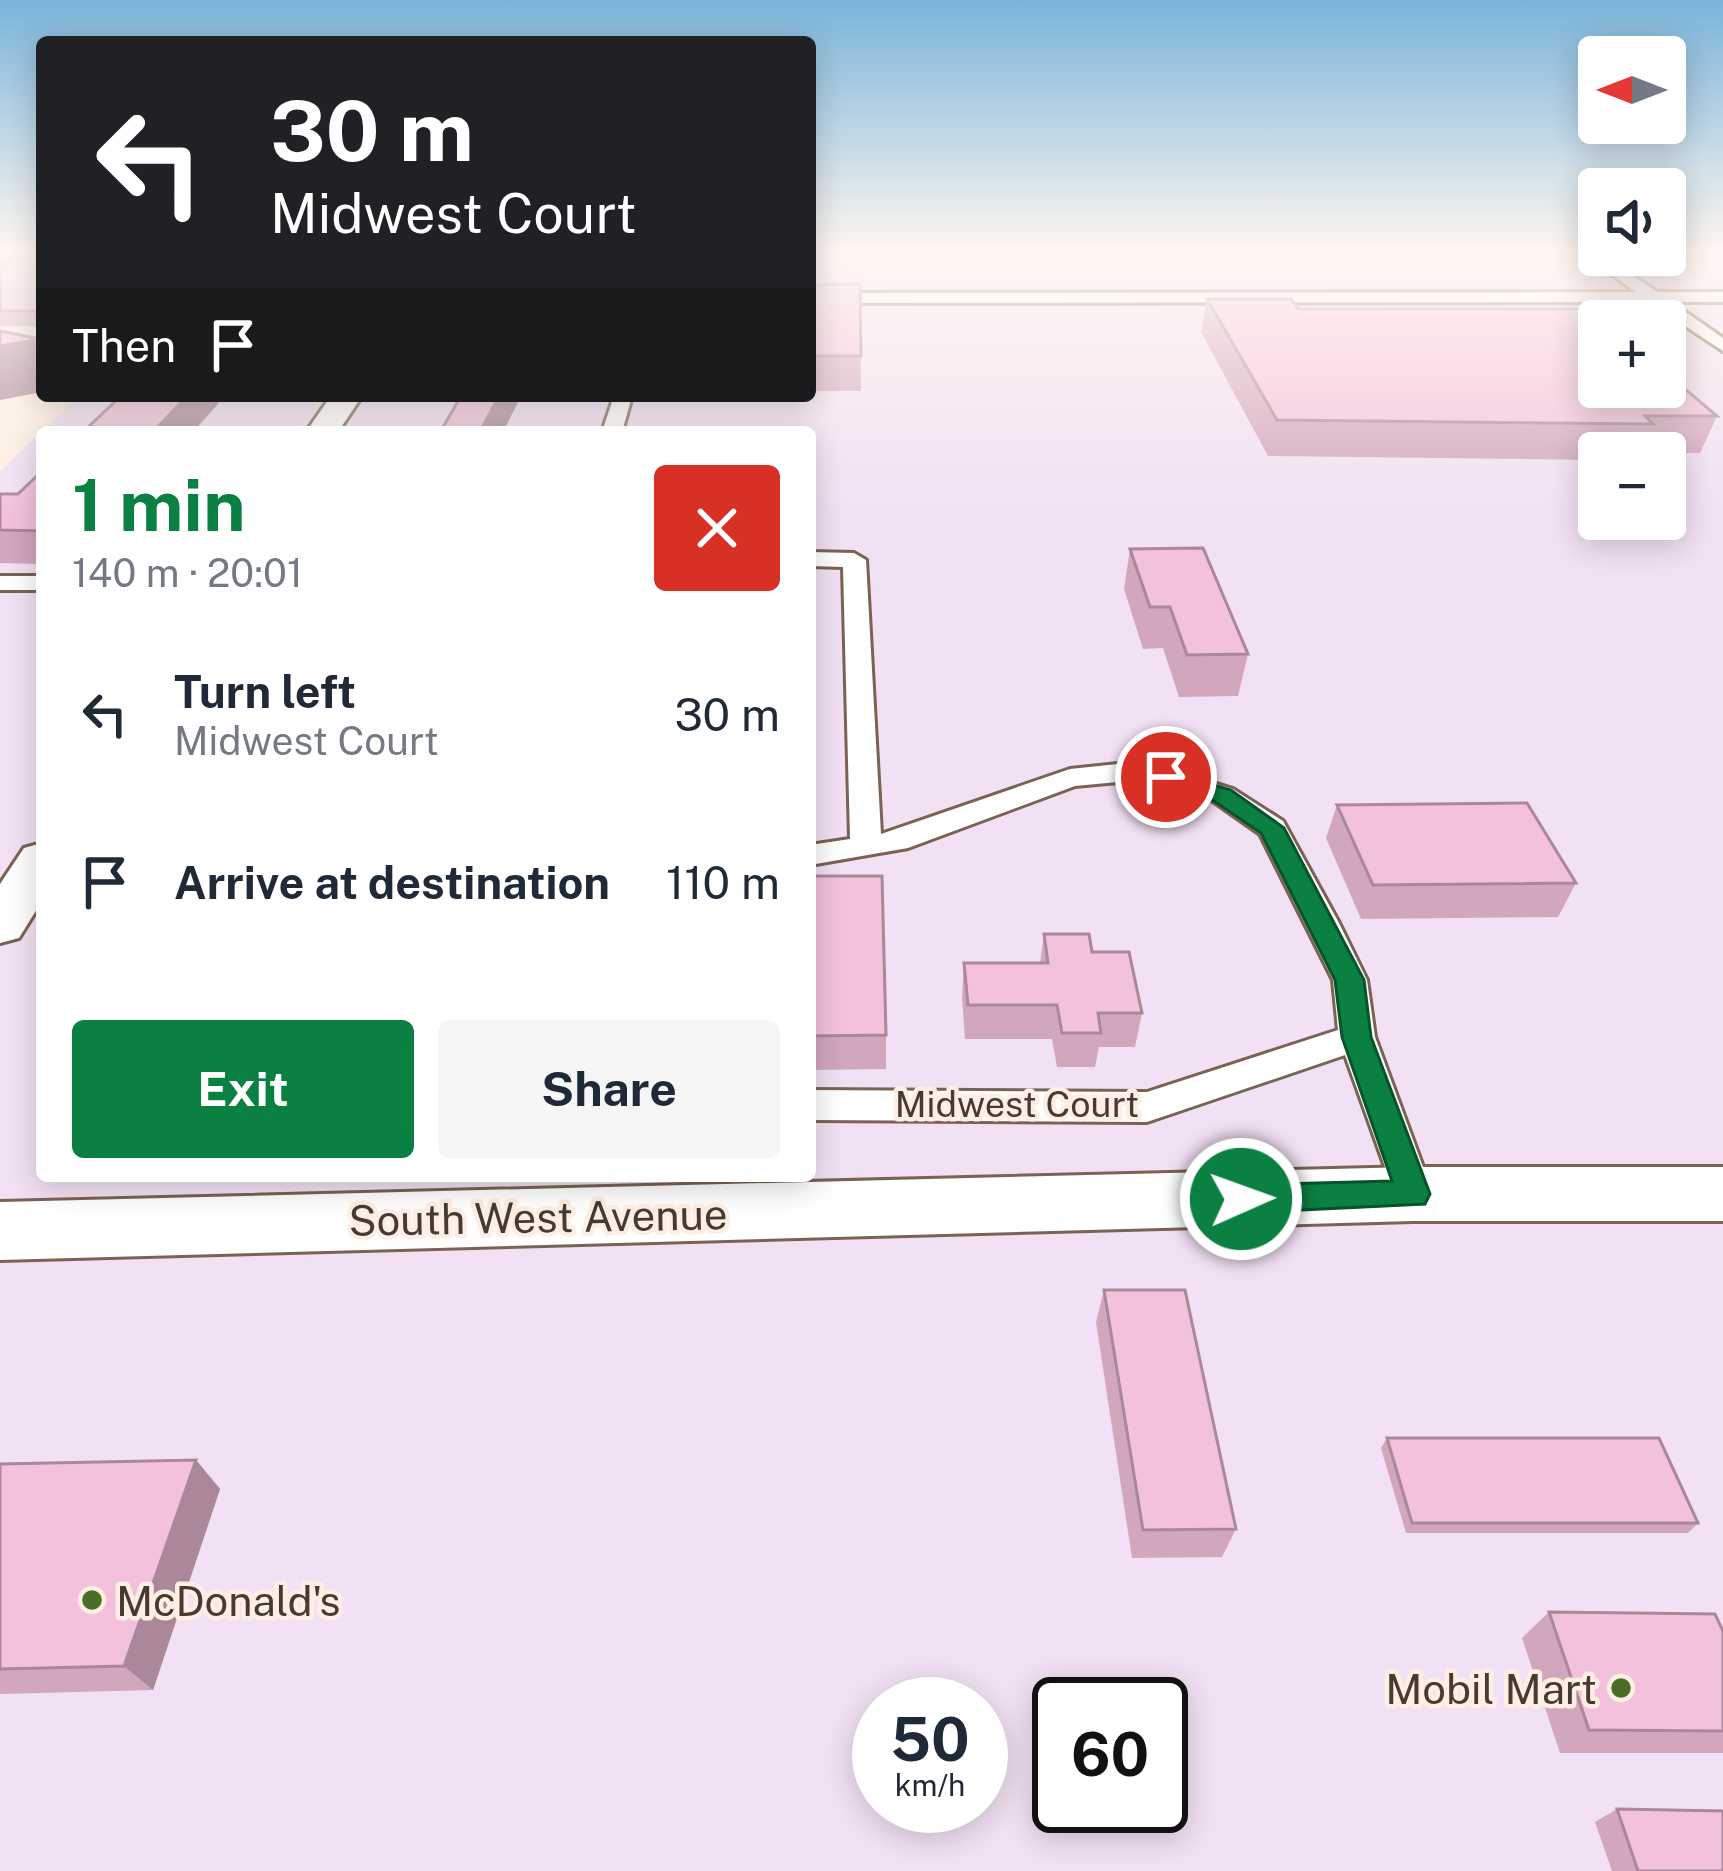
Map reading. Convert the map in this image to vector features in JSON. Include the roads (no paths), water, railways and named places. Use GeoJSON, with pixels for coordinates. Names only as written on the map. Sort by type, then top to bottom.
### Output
{"type":"FeatureCollection","features":[{"type":"Feature","properties":{"kind":"main road"},"geometry":{"type":"LineString","coordinates":[[0,926],[36,869]]}},
{"type":"Feature","properties":{"kind":"main road","name":"South West Avenue"},"geometry":{"type":"LineString","coordinates":[[0,1231],[1413,1194],[1723,1194]]}},
{"type":"Feature","properties":{"kind":"street"},"geometry":{"type":"LineString","coordinates":[[816,560],[854,560],[866,848]]}},
{"type":"Feature","properties":{"kind":"street"},"geometry":{"type":"LineString","coordinates":[[0,583],[36,583]]}},
{"type":"Feature","properties":{"kind":"street"},"geometry":{"type":"LineString","coordinates":[[816,854],[866,848],[1070,778],[1118,773],[1166,777],[1223,795],[1271,828],[1349,980],[1357,1037],[1413,1194]]}},
{"type":"Feature","properties":{"kind":"street","name":"Midwest Court"},"geometry":{"type":"LineString","coordinates":[[816,1105],[1147,1107],[1357,1037]]}},
{"type":"Feature","properties":{"kind":"place","name":"McDonald's"},"geometry":{"type":"Point","coordinates":[92,1600]}},
{"type":"Feature","properties":{"kind":"place","name":"Mobil Mart"},"geometry":{"type":"Point","coordinates":[1621,1688]}}]}
